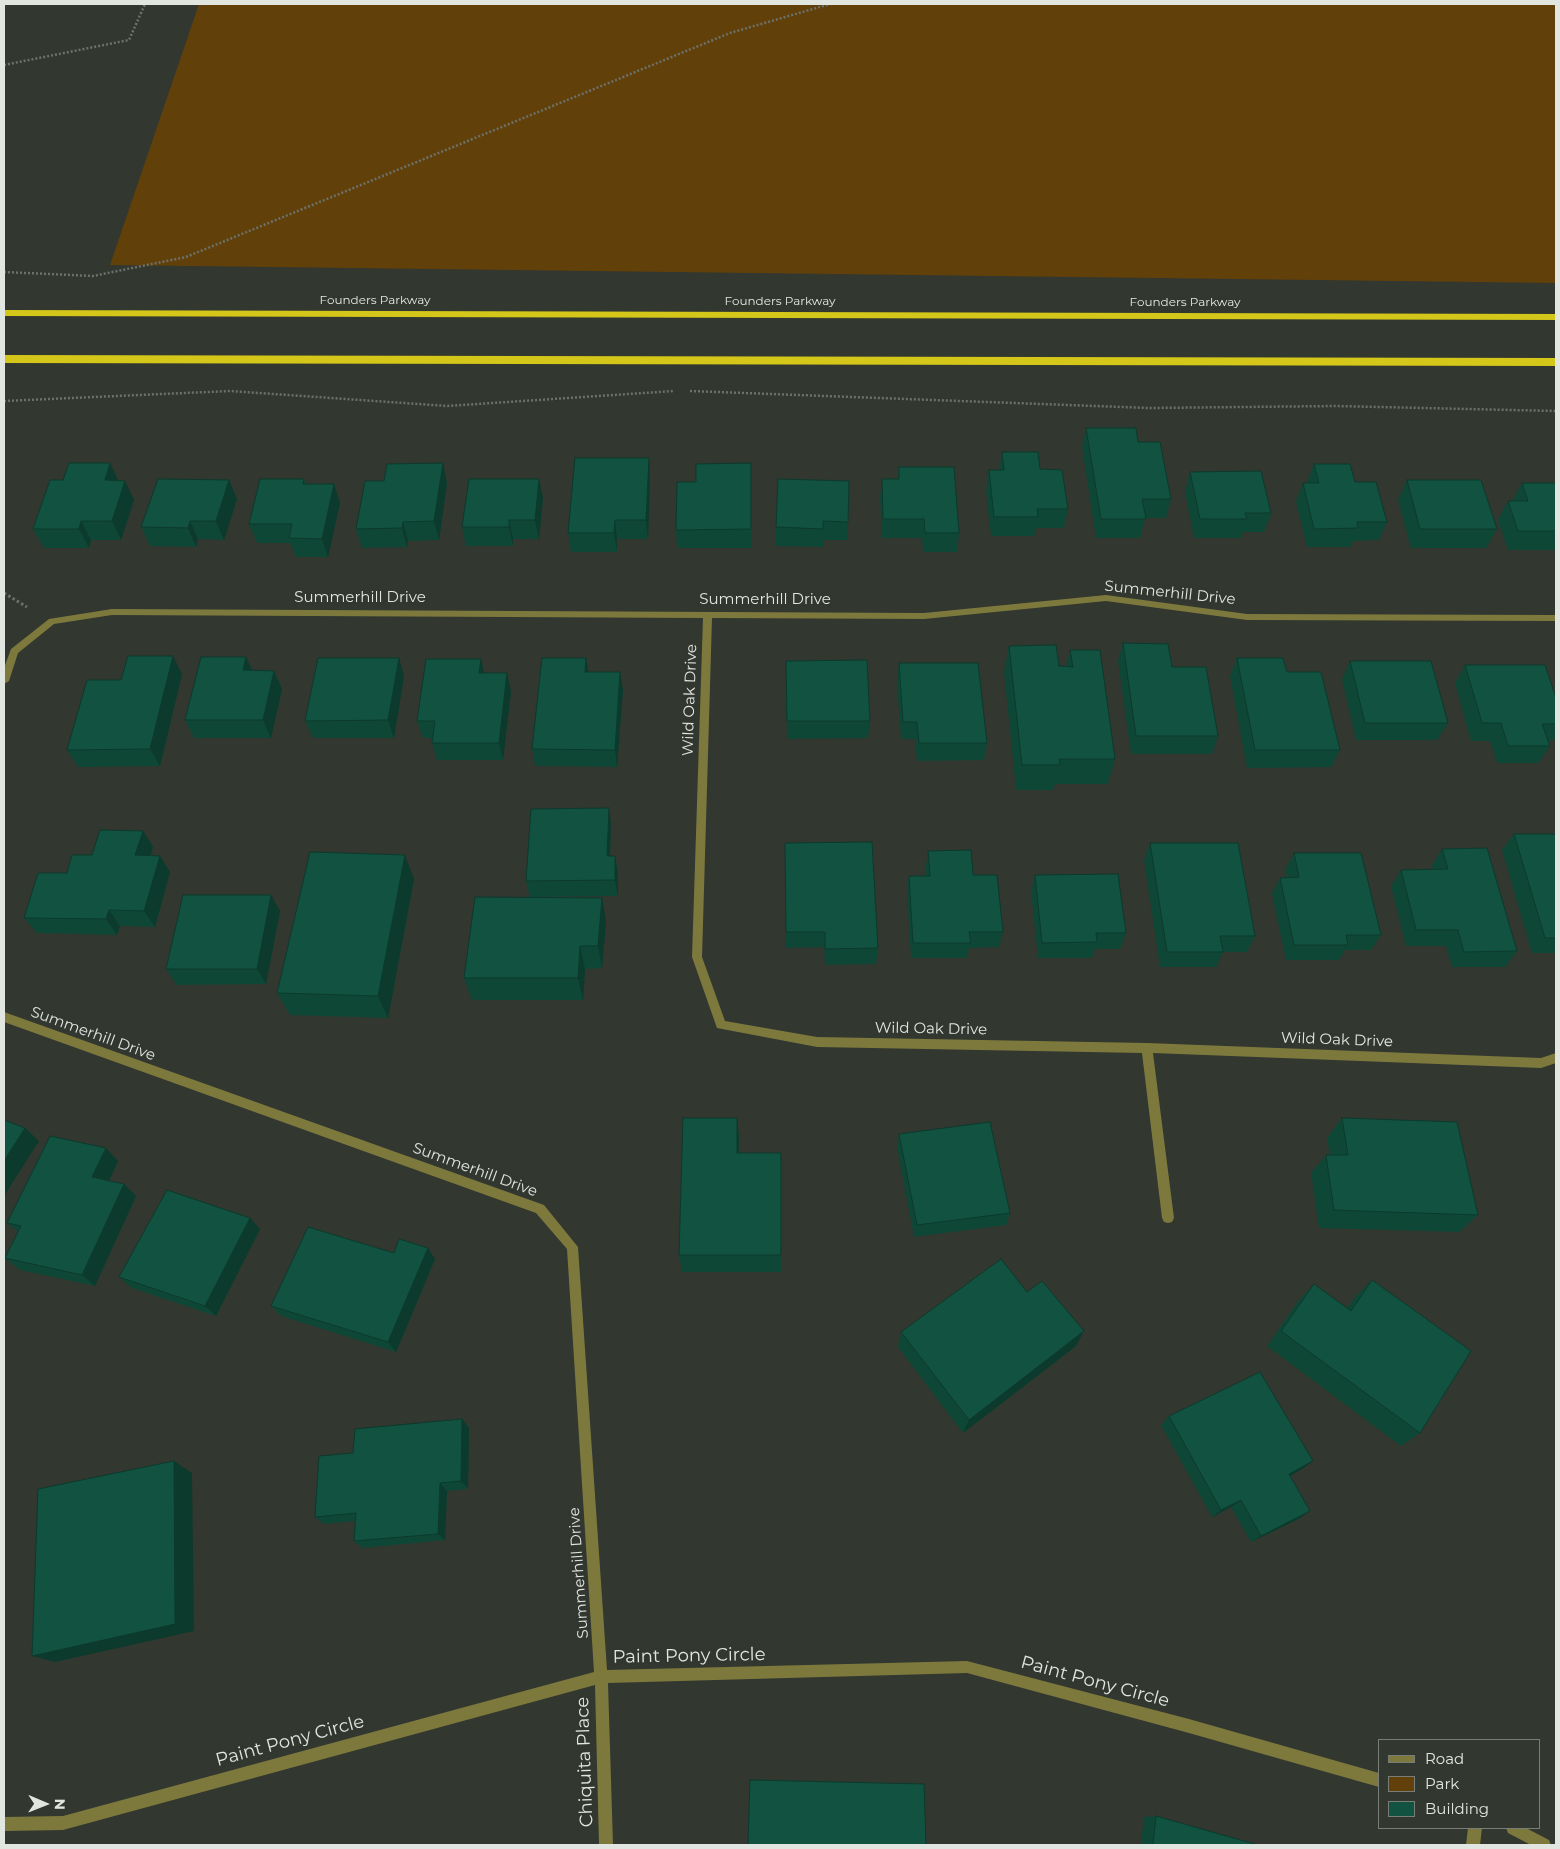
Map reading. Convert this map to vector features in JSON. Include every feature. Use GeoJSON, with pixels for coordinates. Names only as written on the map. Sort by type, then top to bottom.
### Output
{"type":"FeatureCollection","features":[{"type":"Feature","properties":{"kind":"highway","name":"Founders Parkway"},"geometry":{"type":"LineString","coordinates":[[4,313],[1556,316]]}},
{"type":"Feature","properties":{"kind":"highway"},"geometry":{"type":"LineString","coordinates":[[4,359],[1556,362]]}},
{"type":"Feature","properties":{"kind":"street","name":"Summerhill Drive"},"geometry":{"type":"LineString","coordinates":[[4,681],[14,651],[52,621],[112,612],[924,616],[1106,598],[1247,617],[1556,618]]}},
{"type":"Feature","properties":{"kind":"street","name":"Wild Oak Drive"},"geometry":{"type":"LineString","coordinates":[[708,614],[697,958],[721,1025],[816,1042],[1147,1048],[1541,1063],[1556,1058]]}},
{"type":"Feature","properties":{"kind":"street","name":"Summerhill Drive"},"geometry":{"type":"LineString","coordinates":[[4,1017],[540,1210],[572,1247],[601,1677]]}},
{"type":"Feature","properties":{"kind":"street"},"geometry":{"type":"LineString","coordinates":[[1147,1048],[1168,1218]]}},
{"type":"Feature","properties":{"kind":"street","name":"Paint Pony Circle"},"geometry":{"type":"LineString","coordinates":[[4,1824],[62,1822],[601,1677],[967,1667],[1188,1726],[1378,1780]]}},
{"type":"Feature","properties":{"kind":"street","name":"Chiquita Place"},"geometry":{"type":"LineString","coordinates":[[601,1677],[606,1845]]}},
{"type":"Feature","properties":{"kind":"street"},"geometry":{"type":"LineString","coordinates":[[1473,1845],[1475,1829]]}},
{"type":"Feature","properties":{"kind":"street"},"geometry":{"type":"LineString","coordinates":[[1515,1829],[1544,1845]]}},
{"type":"Feature","properties":{"kind":"path"},"geometry":{"type":"LineString","coordinates":[[4,65],[129,40],[146,4]]}},
{"type":"Feature","properties":{"kind":"path"},"geometry":{"type":"LineString","coordinates":[[4,272],[39,272],[93,276],[186,257],[730,33],[830,4]]}},
{"type":"Feature","properties":{"kind":"path"},"geometry":{"type":"LineString","coordinates":[[4,401],[221,391],[447,406],[676,391]]}},
{"type":"Feature","properties":{"kind":"path"},"geometry":{"type":"LineString","coordinates":[[685,391],[1149,408],[1336,406],[1556,410]]}},
{"type":"Feature","properties":{"kind":"green space"},"geometry":{"type":"Polygon","coordinates":[[[199,4],[1556,4],[1556,283],[110,265],[199,4]]]}},
{"type":"Feature","properties":{"kind":"building"},"geometry":{"type":"Polygon","coordinates":[[[1086,428],[1136,428],[1138,442],[1160,442],[1171,499],[1142,499],[1146,519],[1101,519],[1086,428]]]}},
{"type":"Feature","properties":{"kind":"building"},"geometry":{"type":"Polygon","coordinates":[[[1002,452],[1038,452],[1040,469],[1062,470],[1068,509],[1037,509],[1038,517],[994,517],[989,470],[1004,470],[1002,452]]]}},
{"type":"Feature","properties":{"kind":"building"},"geometry":{"type":"Polygon","coordinates":[[[575,458],[649,458],[646,520],[615,520],[614,533],[568,533],[575,458]]]}},
{"type":"Feature","properties":{"kind":"building"},"geometry":{"type":"Polygon","coordinates":[[[69,463],[110,463],[105,480],[125,481],[112,521],[81,521],[79,529],[33,529],[50,480],[63,480],[69,463]]]}},
{"type":"Feature","properties":{"kind":"building"},"geometry":{"type":"Polygon","coordinates":[[[443,463],[434,521],[403,522],[402,528],[356,529],[365,481],[384,481],[387,464],[443,463]]]}},
{"type":"Feature","properties":{"kind":"building"},"geometry":{"type":"Polygon","coordinates":[[[751,463],[751,529],[676,530],[677,482],[696,482],[696,464],[751,463]]]}},
{"type":"Feature","properties":{"kind":"building"},"geometry":{"type":"Polygon","coordinates":[[[1314,464],[1350,464],[1355,482],[1376,482],[1387,522],[1357,522],[1358,528],[1314,529],[1303,483],[1319,483],[1314,464]]]}},
{"type":"Feature","properties":{"kind":"building"},"geometry":{"type":"Polygon","coordinates":[[[899,467],[954,467],[959,533],[925,533],[924,519],[883,519],[882,479],[899,479],[899,467]]]}},
{"type":"Feature","properties":{"kind":"building"},"geometry":{"type":"Polygon","coordinates":[[[1261,471],[1271,513],[1245,513],[1247,519],[1200,519],[1190,472],[1261,471]]]}},
{"type":"Feature","properties":{"kind":"building"},"geometry":{"type":"Polygon","coordinates":[[[158,479],[229,480],[216,521],[190,521],[188,528],[141,527],[158,479]]]}},
{"type":"Feature","properties":{"kind":"building"},"geometry":{"type":"Polygon","coordinates":[[[260,479],[304,479],[303,484],[334,484],[322,539],[289,538],[292,524],[249,524],[260,479]]]}},
{"type":"Feature","properties":{"kind":"building"},"geometry":{"type":"Polygon","coordinates":[[[469,479],[539,479],[535,520],[509,520],[509,527],[462,527],[469,479]]]}},
{"type":"Feature","properties":{"kind":"building"},"geometry":{"type":"Polygon","coordinates":[[[778,479],[849,481],[848,522],[823,521],[823,529],[776,527],[778,479]]]}},
{"type":"Feature","properties":{"kind":"building"},"geometry":{"type":"Polygon","coordinates":[[[1407,480],[1481,480],[1497,529],[1420,529],[1407,480]]]}},
{"type":"Feature","properties":{"kind":"building"},"geometry":{"type":"Polygon","coordinates":[[[1522,483],[1556,483],[1556,531],[1518,531],[1508,501],[1528,501],[1522,483]]]}},
{"type":"Feature","properties":{"kind":"building"},"geometry":{"type":"Polygon","coordinates":[[[1123,643],[1168,644],[1172,667],[1206,667],[1218,736],[1136,736],[1123,643]]]}},
{"type":"Feature","properties":{"kind":"building"},"geometry":{"type":"Polygon","coordinates":[[[1056,645],[1059,666],[1073,667],[1070,650],[1100,650],[1115,759],[1059,759],[1060,765],[1022,765],[1009,646],[1056,645]]]}},
{"type":"Feature","properties":{"kind":"building"},"geometry":{"type":"Polygon","coordinates":[[[128,656],[173,656],[150,749],[67,750],[87,680],[121,680],[128,656]]]}},
{"type":"Feature","properties":{"kind":"building"},"geometry":{"type":"Polygon","coordinates":[[[201,657],[246,657],[243,670],[274,671],[263,720],[185,720],[201,657]]]}},
{"type":"Feature","properties":{"kind":"building"},"geometry":{"type":"Polygon","coordinates":[[[318,658],[399,658],[388,720],[305,721],[318,658]]]}},
{"type":"Feature","properties":{"kind":"building"},"geometry":{"type":"Polygon","coordinates":[[[542,658],[586,658],[585,672],[620,672],[615,750],[532,749],[542,658]]]}},
{"type":"Feature","properties":{"kind":"building"},"geometry":{"type":"Polygon","coordinates":[[[1237,658],[1283,658],[1287,672],[1321,672],[1340,750],[1255,750],[1237,658]]]}},
{"type":"Feature","properties":{"kind":"building"},"geometry":{"type":"Polygon","coordinates":[[[426,659],[481,659],[479,673],[507,673],[499,743],[432,743],[435,721],[417,721],[426,659]]]}},
{"type":"Feature","properties":{"kind":"building"},"geometry":{"type":"Polygon","coordinates":[[[867,660],[870,721],[787,721],[786,661],[867,660]]]}},
{"type":"Feature","properties":{"kind":"building"},"geometry":{"type":"Polygon","coordinates":[[[1350,661],[1431,661],[1448,723],[1365,723],[1350,661]]]}},
{"type":"Feature","properties":{"kind":"building"},"geometry":{"type":"Polygon","coordinates":[[[899,663],[978,663],[987,743],[919,743],[917,722],[903,722],[899,663]]]}},
{"type":"Feature","properties":{"kind":"building"},"geometry":{"type":"Polygon","coordinates":[[[1465,665],[1545,665],[1556,698],[1556,724],[1542,724],[1550,746],[1508,746],[1501,723],[1482,723],[1465,665]]]}},
{"type":"Feature","properties":{"kind":"building"},"geometry":{"type":"Polygon","coordinates":[[[609,808],[607,856],[615,856],[615,880],[526,881],[531,809],[609,808]]]}},
{"type":"Feature","properties":{"kind":"building"},"geometry":{"type":"Polygon","coordinates":[[[100,830],[143,831],[135,855],[160,856],[144,911],[109,910],[106,919],[24,918],[38,873],[67,873],[72,855],[92,855],[100,830]]]}},
{"type":"Feature","properties":{"kind":"building"},"geometry":{"type":"Polygon","coordinates":[[[1514,834],[1556,834],[1556,938],[1545,938],[1514,834]]]}},
{"type":"Feature","properties":{"kind":"building"},"geometry":{"type":"Polygon","coordinates":[[[872,842],[878,948],[825,949],[825,932],[786,932],[785,843],[872,842]]]}},
{"type":"Feature","properties":{"kind":"building"},"geometry":{"type":"Polygon","coordinates":[[[1150,843],[1238,843],[1255,936],[1220,936],[1223,952],[1167,952],[1150,843]]]}},
{"type":"Feature","properties":{"kind":"building"},"geometry":{"type":"Polygon","coordinates":[[[1487,848],[1517,951],[1464,952],[1458,930],[1416,930],[1401,870],[1448,869],[1442,849],[1487,848]]]}},
{"type":"Feature","properties":{"kind":"building"},"geometry":{"type":"Polygon","coordinates":[[[971,850],[973,875],[997,875],[1003,932],[969,932],[971,943],[913,943],[909,876],[930,876],[928,851],[971,850]]]}},
{"type":"Feature","properties":{"kind":"building"},"geometry":{"type":"Polygon","coordinates":[[[310,852],[405,855],[378,996],[277,993],[310,852]]]}},
{"type":"Feature","properties":{"kind":"building"},"geometry":{"type":"Polygon","coordinates":[[[1294,853],[1361,853],[1381,935],[1346,935],[1348,945],[1294,945],[1280,878],[1299,877],[1294,853]]]}},
{"type":"Feature","properties":{"kind":"building"},"geometry":{"type":"Polygon","coordinates":[[[1118,874],[1126,933],[1096,933],[1097,942],[1042,943],[1035,875],[1118,874]]]}},
{"type":"Feature","properties":{"kind":"building"},"geometry":{"type":"Polygon","coordinates":[[[183,895],[271,895],[257,969],[166,969],[183,895]]]}},
{"type":"Feature","properties":{"kind":"building"},"geometry":{"type":"Polygon","coordinates":[[[475,897],[602,898],[598,946],[580,946],[578,978],[464,978],[475,897]]]}},
{"type":"Feature","properties":{"kind":"building"},"geometry":{"type":"Polygon","coordinates":[[[683,1118],[737,1118],[737,1153],[781,1153],[781,1255],[679,1255],[683,1118]]]}},
{"type":"Feature","properties":{"kind":"building"},"geometry":{"type":"Polygon","coordinates":[[[1342,1118],[1457,1122],[1478,1215],[1334,1210],[1326,1155],[1348,1155],[1342,1118]]]}},
{"type":"Feature","properties":{"kind":"building"},"geometry":{"type":"Polygon","coordinates":[[[4,1120],[25,1128],[4,1161],[4,1120]]]}},
{"type":"Feature","properties":{"kind":"building"},"geometry":{"type":"Polygon","coordinates":[[[990,1122],[1010,1213],[917,1225],[899,1134],[990,1122]]]}},
{"type":"Feature","properties":{"kind":"building"},"geometry":{"type":"Polygon","coordinates":[[[50,1136],[106,1148],[92,1177],[124,1184],[82,1275],[5,1258],[21,1226],[7,1223],[50,1136]]]}},
{"type":"Feature","properties":{"kind":"building"},"geometry":{"type":"Polygon","coordinates":[[[167,1190],[250,1218],[205,1306],[119,1277],[167,1190]]]}},
{"type":"Feature","properties":{"kind":"building"},"geometry":{"type":"Polygon","coordinates":[[[308,1227],[394,1253],[399,1239],[428,1248],[388,1342],[271,1306],[308,1227]]]}},
{"type":"Feature","properties":{"kind":"building"},"geometry":{"type":"Polygon","coordinates":[[[1001,1259],[1027,1292],[1042,1281],[1084,1331],[969,1420],[901,1332],[1001,1259]]]}},
{"type":"Feature","properties":{"kind":"building"},"geometry":{"type":"Polygon","coordinates":[[[1372,1280],[1471,1351],[1420,1433],[1281,1331],[1314,1284],[1351,1311],[1372,1280]]]}},
{"type":"Feature","properties":{"kind":"building"},"geometry":{"type":"Polygon","coordinates":[[[1260,1372],[1313,1461],[1289,1474],[1310,1511],[1261,1536],[1241,1500],[1221,1510],[1169,1416],[1260,1372]]]}},
{"type":"Feature","properties":{"kind":"building"},"geometry":{"type":"Polygon","coordinates":[[[462,1419],[461,1481],[440,1483],[438,1534],[354,1541],[356,1513],[315,1517],[319,1456],[353,1453],[355,1429],[462,1419]]]}},
{"type":"Feature","properties":{"kind":"building"},"geometry":{"type":"Polygon","coordinates":[[[174,1461],[175,1624],[32,1656],[38,1489],[174,1461]]]}},
{"type":"Feature","properties":{"kind":"building"},"geometry":{"type":"Polygon","coordinates":[[[750,1780],[924,1784],[926,1845],[748,1845],[750,1780]]]}},
{"type":"Feature","properties":{"kind":"building"},"geometry":{"type":"Polygon","coordinates":[[[1156,1816],[1258,1845],[1153,1845],[1156,1816]]]}}]}
